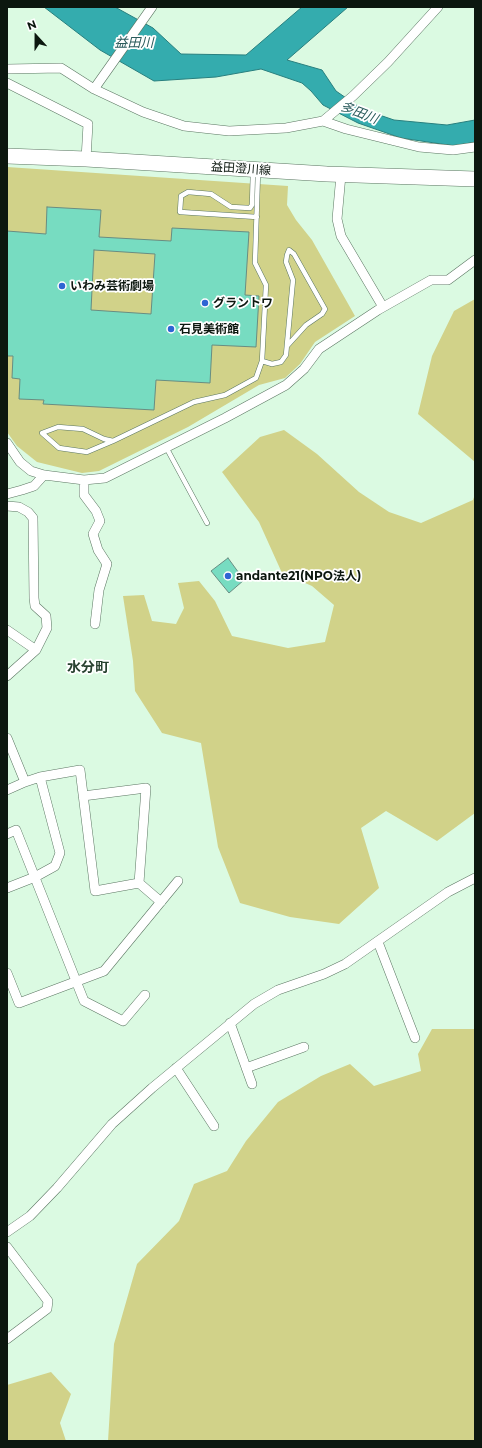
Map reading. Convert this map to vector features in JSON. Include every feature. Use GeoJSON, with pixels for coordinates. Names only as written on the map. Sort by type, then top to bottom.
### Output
{"type":"FeatureCollection","features":[{"type":"Feature","properties":{"kind":"main road","name":"益田澄川線"},"geometry":{"type":"LineString","coordinates":[[7,156],[86,159],[341,175],[475,179]]}},
{"type":"Feature","properties":{"kind":"street"},"geometry":{"type":"LineString","coordinates":[[94,89],[152,7]]}},
{"type":"Feature","properties":{"kind":"street"},"geometry":{"type":"LineString","coordinates":[[7,69],[61,68],[94,89],[143,112],[184,126],[229,132],[286,128],[323,121],[353,96],[388,62],[438,7]]}},
{"type":"Feature","properties":{"kind":"street"},"geometry":{"type":"LineString","coordinates":[[7,83],[88,124],[86,159]]}},
{"type":"Feature","properties":{"kind":"street"},"geometry":{"type":"LineString","coordinates":[[323,121],[346,129],[419,147],[453,150],[475,147]]}},
{"type":"Feature","properties":{"kind":"street"},"geometry":{"type":"LineString","coordinates":[[341,175],[338,219],[341,236],[383,307]]}},
{"type":"Feature","properties":{"kind":"street"},"geometry":{"type":"LineString","coordinates":[[7,443],[20,462],[30,471],[44,475],[84,480],[105,478],[286,385],[304,369],[319,349],[383,307],[431,280],[448,280],[475,260]]}},
{"type":"Feature","properties":{"kind":"street"},"geometry":{"type":"LineString","coordinates":[[7,494],[34,486],[44,475]]}},
{"type":"Feature","properties":{"kind":"street"},"geometry":{"type":"LineString","coordinates":[[84,480],[84,495],[96,511],[100,521],[93,534],[98,550],[107,564],[99,590],[95,624]]}},
{"type":"Feature","properties":{"kind":"street"},"geometry":{"type":"LineString","coordinates":[[7,506],[19,508],[28,512],[33,518],[35,606],[46,616],[47,628],[36,650],[7,676]]}},
{"type":"Feature","properties":{"kind":"street"},"geometry":{"type":"LineString","coordinates":[[7,630],[36,650]]}},
{"type":"Feature","properties":{"kind":"street"},"geometry":{"type":"LineString","coordinates":[[7,738],[25,782]]}},
{"type":"Feature","properties":{"kind":"street"},"geometry":{"type":"LineString","coordinates":[[7,790],[40,777],[80,770],[95,890],[139,883],[161,902]]}},
{"type":"Feature","properties":{"kind":"street"},"geometry":{"type":"LineString","coordinates":[[7,888],[36,877],[54,866],[60,853],[40,777]]}},
{"type":"Feature","properties":{"kind":"street"},"geometry":{"type":"LineString","coordinates":[[83,796],[146,788],[139,883]]}},
{"type":"Feature","properties":{"kind":"street"},"geometry":{"type":"LineString","coordinates":[[7,834],[16,830],[36,877],[84,1001],[123,1021],[145,995]]}},
{"type":"Feature","properties":{"kind":"street"},"geometry":{"type":"LineString","coordinates":[[7,1232],[30,1216],[57,1188],[112,1124],[176,1068],[254,1004],[278,990],[324,974],[345,964],[448,892],[475,878]]}},
{"type":"Feature","properties":{"kind":"street"},"geometry":{"type":"LineString","coordinates":[[7,973],[19,1003],[104,971],[178,881]]}},
{"type":"Feature","properties":{"kind":"street"},"geometry":{"type":"LineString","coordinates":[[378,942],[415,1038]]}},
{"type":"Feature","properties":{"kind":"street"},"geometry":{"type":"LineString","coordinates":[[230,1023],[252,1084]]}},
{"type":"Feature","properties":{"kind":"street"},"geometry":{"type":"LineString","coordinates":[[246,1068],[304,1047]]}},
{"type":"Feature","properties":{"kind":"street"},"geometry":{"type":"LineString","coordinates":[[176,1068],[214,1126]]}},
{"type":"Feature","properties":{"kind":"street"},"geometry":{"type":"LineString","coordinates":[[7,1247],[48,1301],[47,1309],[7,1338]]}},
{"type":"Feature","properties":{"kind":"lane"},"geometry":{"type":"LineString","coordinates":[[256,170],[252,205],[250,208],[231,207],[211,194],[188,192],[181,196],[180,212],[257,217]]}},
{"type":"Feature","properties":{"kind":"lane"},"geometry":{"type":"LineString","coordinates":[[112,441],[104,439],[83,429],[58,427],[42,433],[59,448],[87,452],[112,441],[194,402],[225,395],[256,378],[262,361],[266,285],[255,263],[257,217],[256,170]]}},
{"type":"Feature","properties":{"kind":"lane"},"geometry":{"type":"LineString","coordinates":[[262,361],[272,364],[281,362],[286,355],[293,280],[286,262],[286,256],[289,250],[294,254],[325,309],[322,314],[306,325],[287,346]]}},
{"type":"Feature","properties":{"kind":"lane"},"geometry":{"type":"LineString","coordinates":[[166,447],[207,522]]}},
{"type":"Feature","properties":{"kind":"green space","name":"石見美術館"},"geometry":{"type":"Polygon","coordinates":[[[7,167],[288,186],[287,205],[296,220],[312,240],[355,316],[315,342],[300,364],[285,378],[259,385],[188,427],[99,471],[82,473],[37,462],[17,446],[7,432],[7,167]]]}},
{"type":"Feature","properties":{"kind":"green space"},"geometry":{"type":"Polygon","coordinates":[[[475,299],[475,462],[418,414],[432,356],[454,311],[475,299]]]}},
{"type":"Feature","properties":{"kind":"green space"},"geometry":{"type":"Polygon","coordinates":[[[284,430],[317,454],[359,492],[389,512],[421,523],[473,500],[475,494],[475,813],[437,841],[386,811],[361,828],[379,888],[339,924],[290,917],[240,903],[218,847],[201,743],[162,733],[135,691],[133,661],[123,596],[144,595],[152,621],[176,624],[184,608],[178,583],[199,581],[215,601],[232,636],[288,648],[325,642],[334,605],[312,586],[282,573],[259,522],[222,472],[260,437],[284,430]]]}},
{"type":"Feature","properties":{"kind":"green space"},"geometry":{"type":"Polygon","coordinates":[[[432,1029],[475,1029],[475,1441],[108,1441],[114,1344],[137,1264],[179,1221],[194,1184],[227,1171],[246,1141],[278,1102],[321,1076],[350,1064],[374,1086],[421,1071],[418,1054],[432,1029]]]}},
{"type":"Feature","properties":{"kind":"green space"},"geometry":{"type":"Polygon","coordinates":[[[51,1372],[71,1394],[60,1423],[66,1441],[7,1441],[7,1385],[51,1372]]]}},
{"type":"Feature","properties":{"kind":"water","name":"益田川"},"geometry":{"type":"Polygon","coordinates":[[[44,7],[115,7],[153,28],[181,54],[246,55],[302,7],[348,7],[287,60],[322,70],[336,91],[362,109],[394,120],[447,125],[475,120],[475,142],[455,146],[401,138],[358,123],[323,105],[302,83],[261,69],[216,77],[154,81],[100,50],[44,7]]]}},
{"type":"Feature","properties":{"kind":"building","name":"グラントワ"},"geometry":{"type":"Polygon","coordinates":[[[47,207],[101,210],[99,237],[171,241],[172,228],[249,232],[245,295],[259,296],[256,347],[212,345],[210,383],[156,380],[154,410],[43,404],[44,400],[19,399],[20,379],[12,378],[13,356],[7,356],[7,231],[46,234],[47,207]],[[94,250],[91,310],[151,314],[155,254],[94,250]]]}},
{"type":"Feature","properties":{"kind":"building","name":"andante21(NPO法人)"},"geometry":{"type":"Polygon","coordinates":[[[228,558],[244,580],[229,593],[211,571],[228,558]]]}},
{"type":"Feature","properties":{"kind":"place","name":"いわみ芸術劇場"},"geometry":{"type":"Point","coordinates":[62,286]}},
{"type":"Feature","properties":{"kind":"place","name":"グラントワ"},"geometry":{"type":"Point","coordinates":[205,303]}},
{"type":"Feature","properties":{"kind":"place","name":"石見美術館"},"geometry":{"type":"Point","coordinates":[171,329]}},
{"type":"Feature","properties":{"kind":"place","name":"andante21(NPO法人)"},"geometry":{"type":"Point","coordinates":[228,576]}},
{"type":"Feature","properties":{"kind":"district","name":"水分町"},"geometry":{"type":"Point","coordinates":[88,668]}},
{"type":"Feature","properties":{"kind":"water label","name":"多田川"},"geometry":{"type":"Point","coordinates":[359,113]}}]}
